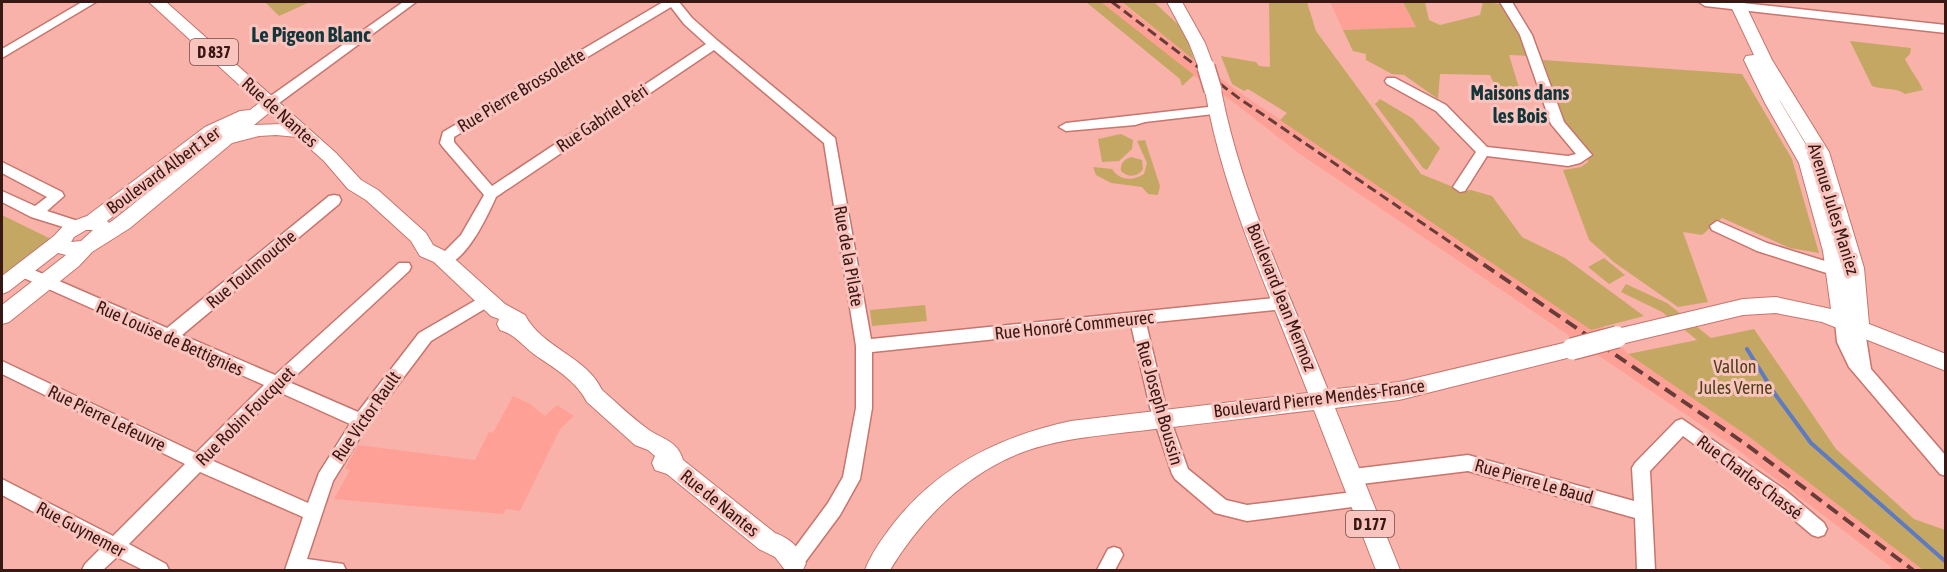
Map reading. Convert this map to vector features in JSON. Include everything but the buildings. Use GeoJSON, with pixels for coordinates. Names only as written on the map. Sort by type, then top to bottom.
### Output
{"type":"FeatureCollection","features":[{"type":"Feature","properties":{"kind":"main road","name":"Rue de Nantes"},"geometry":{"type":"LineString","coordinates":[[158,2],[348,174],[356,187],[363,193],[372,195],[419,238],[420,245],[432,256],[441,258],[493,305],[501,319],[509,326],[519,328],[546,352],[548,361],[583,393],[594,396],[643,438],[648,450],[663,463],[673,465],[767,541],[772,550],[785,561],[799,567]]}},
{"type":"Feature","properties":{"kind":"main road","name":"Boulevard Jean Mermoz"},"geometry":{"type":"LineString","coordinates":[[1168,2],[1184,21]]}},
{"type":"Feature","properties":{"kind":"main road","name":"Boulevard Jean Mermoz"},"geometry":{"type":"LineString","coordinates":[[1174,2],[1197,44],[1213,90],[1230,165],[1388,570]]}},
{"type":"Feature","properties":{"kind":"main road","name":"Avenue Jules Maniez"},"geometry":{"type":"LineString","coordinates":[[1732,3],[1765,89],[1808,163],[1851,325]]}},
{"type":"Feature","properties":{"kind":"main road","name":"Avenue Jules Maniez"},"geometry":{"type":"LineString","coordinates":[[1732,3],[1820,152],[1854,268],[1851,325]]}},
{"type":"Feature","properties":{"kind":"main road","name":"Boulevard Albert 1er"},"geometry":{"type":"LineString","coordinates":[[80,234],[123,223],[270,104]]}},
{"type":"Feature","properties":{"kind":"main road","name":"Boulevard Albert 1er"},"geometry":{"type":"LineString","coordinates":[[2,286],[80,234],[211,131],[270,104]]}},
{"type":"Feature","properties":{"kind":"main road","name":"Boulevard Albert 1er"},"geometry":{"type":"LineString","coordinates":[[216,148],[251,131],[274,128],[302,132]]}},
{"type":"Feature","properties":{"kind":"main road","name":"Boulevard Albert 1er"},"geometry":{"type":"LineString","coordinates":[[2,316],[72,261],[80,234]]}},
{"type":"Feature","properties":{"kind":"main road","name":"Boulevard Pierre Mendès-France"},"geometry":{"type":"LineString","coordinates":[[877,570],[902,531],[930,499],[960,474],[992,455],[1027,440],[1058,432],[1421,387],[1743,307],[1776,305],[1810,311],[1946,363]]}},
{"type":"Feature","properties":{"kind":"street"},"geometry":{"type":"LineString","coordinates":[[2,54],[90,2]]}},
{"type":"Feature","properties":{"kind":"street"},"geometry":{"type":"LineString","coordinates":[[270,104],[410,2]]}},
{"type":"Feature","properties":{"kind":"street","name":"Rue de la Pilate"},"geometry":{"type":"LineString","coordinates":[[672,2],[688,21],[714,44],[821,128],[830,141],[864,346],[864,408],[851,479],[799,567]]}},
{"type":"Feature","properties":{"kind":"street","name":"Rue Pierre Brossolette"},"geometry":{"type":"LineString","coordinates":[[491,194],[447,143],[448,135],[672,2]]}},
{"type":"Feature","properties":{"kind":"street"},"geometry":{"type":"LineString","coordinates":[[1705,2],[1777,6],[1835,16],[1946,29]]}},
{"type":"Feature","properties":{"kind":"street"},"geometry":{"type":"LineString","coordinates":[[1829,2],[1835,16]]}},
{"type":"Feature","properties":{"kind":"street"},"geometry":{"type":"LineString","coordinates":[[1513,6],[1532,48],[1558,124],[1585,154]]}},
{"type":"Feature","properties":{"kind":"street","name":"Rue Gabriel Péri"},"geometry":{"type":"LineString","coordinates":[[491,194],[714,44]]}},
{"type":"Feature","properties":{"kind":"street"},"geometry":{"type":"LineString","coordinates":[[1390,81],[1441,108],[1484,151],[1568,161],[1585,154]]}},
{"type":"Feature","properties":{"kind":"street"},"geometry":{"type":"LineString","coordinates":[[1065,127],[1135,121],[1143,118],[1217,110]]}},
{"type":"Feature","properties":{"kind":"street"},"geometry":{"type":"LineString","coordinates":[[1548,150],[1585,154]]}},
{"type":"Feature","properties":{"kind":"street"},"geometry":{"type":"LineString","coordinates":[[1460,187],[1484,151]]}},
{"type":"Feature","properties":{"kind":"street"},"geometry":{"type":"LineString","coordinates":[[2,167],[57,196],[36,213]]}},
{"type":"Feature","properties":{"kind":"street"},"geometry":{"type":"LineString","coordinates":[[441,258],[460,248],[470,237],[491,194]]}},
{"type":"Feature","properties":{"kind":"street"},"geometry":{"type":"LineString","coordinates":[[2,196],[80,234]]}},
{"type":"Feature","properties":{"kind":"street","name":"Rue Toulmouche"},"geometry":{"type":"LineString","coordinates":[[168,337],[334,200]]}},
{"type":"Feature","properties":{"kind":"street"},"geometry":{"type":"LineString","coordinates":[[1717,226],[1762,247],[1836,270]]}},
{"type":"Feature","properties":{"kind":"street","name":"Rue Robin Foucquet"},"geometry":{"type":"LineString","coordinates":[[91,570],[275,385],[404,267]]}},
{"type":"Feature","properties":{"kind":"street","name":"Rue Louise de Bettignies"},"geometry":{"type":"LineString","coordinates":[[22,271],[275,385],[361,421]]}},
{"type":"Feature","properties":{"kind":"street","name":"Rue Honoré Commeurec"},"geometry":{"type":"LineString","coordinates":[[864,346],[1284,303]]}},
{"type":"Feature","properties":{"kind":"street","name":"Rue Victor Rault"},"geometry":{"type":"LineString","coordinates":[[295,568],[312,513],[333,463],[361,421],[425,337],[493,305]]}},
{"type":"Feature","properties":{"kind":"street","name":"Rue Joseph Boussin"},"geometry":{"type":"LineString","coordinates":[[1137,318],[1163,419],[1181,474],[1214,502],[1230,511],[1247,513],[1361,500]]}},
{"type":"Feature","properties":{"kind":"street"},"geometry":{"type":"LineString","coordinates":[[1851,325],[1863,370],[1946,469]]}},
{"type":"Feature","properties":{"kind":"street","name":"Rue Pierre Lefeuvre"},"geometry":{"type":"LineString","coordinates":[[2,367],[199,462],[312,513]]}},
{"type":"Feature","properties":{"kind":"street","name":"Rue Charles Chassé"},"geometry":{"type":"LineString","coordinates":[[1643,512],[1641,472],[1643,464],[1682,426],[1779,496],[1818,529]]}},
{"type":"Feature","properties":{"kind":"street","name":"Rue Pierre Le Baud"},"geometry":{"type":"LineString","coordinates":[[1353,477],[1468,463],[1643,512]]}},
{"type":"Feature","properties":{"kind":"street","name":"Rue Guynemer"},"geometry":{"type":"LineString","coordinates":[[2,487],[160,570]]}},
{"type":"Feature","properties":{"kind":"street"},"geometry":{"type":"LineString","coordinates":[[1643,512],[1646,570]]}},
{"type":"Feature","properties":{"kind":"street"},"geometry":{"type":"LineString","coordinates":[[295,568],[337,570]]}},
{"type":"Feature","properties":{"kind":"shaded area"},"geometry":{"type":"Polygon","coordinates":[[[1100,2],[1120,2],[1245,96],[1491,262],[1522,237],[1628,354],[1752,439],[1923,570],[1895,570],[1734,447],[1297,152],[1232,101],[1183,69],[1100,2]]]}},
{"type":"Feature","properties":{"kind":"shaded area"},"geometry":{"type":"Polygon","coordinates":[[[1330,2],[1403,2],[1416,27],[1343,30],[1330,2]]]}},
{"type":"Feature","properties":{"kind":"shaded area"},"geometry":{"type":"Polygon","coordinates":[[[513,396],[530,404],[545,416],[557,405],[574,416],[560,429],[520,511],[506,509],[503,514],[334,499],[350,470],[345,469],[358,445],[475,460],[489,432],[493,433],[513,396]]]}},
{"type":"Feature","properties":{"kind":"green space"},"geometry":{"type":"Polygon","coordinates":[[[265,2],[310,2],[279,16],[265,2]]]}},
{"type":"Feature","properties":{"kind":"green space"},"geometry":{"type":"Polygon","coordinates":[[[1086,2],[1101,2],[1194,75],[1182,86],[1180,79],[1086,2]]]}},
{"type":"Feature","properties":{"kind":"green space"},"geometry":{"type":"Polygon","coordinates":[[[1122,2],[1154,2],[1184,30],[1194,60],[1122,2]]]}},
{"type":"Feature","properties":{"kind":"green space"},"geometry":{"type":"Polygon","coordinates":[[[1269,2],[1307,2],[1316,31],[1421,174],[1463,191],[1471,190],[1492,196],[1522,237],[1565,258],[1644,316],[1591,330],[1280,120],[1287,113],[1248,89],[1244,91],[1232,84],[1221,56],[1256,62],[1259,66],[1270,67],[1269,2]]]}},
{"type":"Feature","properties":{"kind":"green space"},"geometry":{"type":"Polygon","coordinates":[[[1403,2],[1425,2],[1429,20],[1440,25],[1480,15],[1483,2],[1500,4],[1507,9],[1530,56],[1509,55],[1520,91],[1497,90],[1490,75],[1440,74],[1438,99],[1404,75],[1392,74],[1366,60],[1366,54],[1353,51],[1343,30],[1416,27],[1403,2]]]}},
{"type":"Feature","properties":{"kind":"green space"},"geometry":{"type":"Polygon","coordinates":[[[1850,41],[1911,48],[1910,54],[1905,59],[1923,90],[1905,94],[1897,90],[1872,86],[1850,41]]]}},
{"type":"Feature","properties":{"kind":"green space"},"geometry":{"type":"Polygon","coordinates":[[[1543,60],[1742,74],[1792,159],[1819,253],[1790,248],[1722,218],[1702,235],[1683,232],[1708,302],[1678,307],[1615,263],[1589,240],[1563,170],[1581,167],[1588,162],[1588,152],[1565,124],[1543,60]]]}},
{"type":"Feature","properties":{"kind":"green space"},"geometry":{"type":"Polygon","coordinates":[[[1380,99],[1412,118],[1440,148],[1427,170],[1423,168],[1375,104],[1380,99]]]}},
{"type":"Feature","properties":{"kind":"green space"},"geometry":{"type":"Polygon","coordinates":[[[1121,134],[1133,140],[1132,149],[1119,161],[1102,162],[1098,139],[1121,134]]]}},
{"type":"Feature","properties":{"kind":"green space"},"geometry":{"type":"Polygon","coordinates":[[[1145,140],[1160,186],[1158,195],[1148,194],[1142,187],[1111,183],[1096,175],[1093,167],[1112,169],[1119,176],[1127,179],[1144,174],[1147,163],[1137,141],[1145,140]]]}},
{"type":"Feature","properties":{"kind":"green space"},"geometry":{"type":"Polygon","coordinates":[[[1131,157],[1142,160],[1143,169],[1133,176],[1121,171],[1123,162],[1131,157]]]}},
{"type":"Feature","properties":{"kind":"green space"},"geometry":{"type":"Polygon","coordinates":[[[2,215],[53,240],[2,281],[2,215]]]}},
{"type":"Feature","properties":{"kind":"green space"},"geometry":{"type":"Polygon","coordinates":[[[1604,258],[1625,275],[1609,284],[1588,267],[1604,258]]]}},
{"type":"Feature","properties":{"kind":"green space","name":"Vallon Jules Verne"},"geometry":{"type":"Polygon","coordinates":[[[1626,284],[1667,303],[1711,338],[1754,329],[1836,449],[1914,519],[1945,530],[1945,570],[1923,570],[1752,439],[1628,354],[1697,340],[1662,312],[1621,292],[1626,284]]]}},
{"type":"Feature","properties":{"kind":"green space"},"geometry":{"type":"Polygon","coordinates":[[[925,305],[927,321],[872,326],[870,310],[925,305]]]}},
{"type":"Feature","properties":{"kind":"waterway"},"geometry":{"type":"LineString","coordinates":[[1747,349],[1775,394],[1811,443],[1946,562]]}},
{"type":"Feature","properties":{"kind":"railway"},"geometry":{"type":"LineString","coordinates":[[1112,2],[1240,99],[1469,255]]}},
{"type":"Feature","properties":{"kind":"railway"},"geometry":{"type":"LineString","coordinates":[[1467,253],[1747,445],[1913,570]]}},
{"type":"Feature","properties":{"kind":"district","name":"Le Pigeon Blanc"},"geometry":{"type":"Point","coordinates":[311,34]}},
{"type":"Feature","properties":{"kind":"district","name":"Maisons dans les Bois"},"geometry":{"type":"Point","coordinates":[1520,104]}}]}
